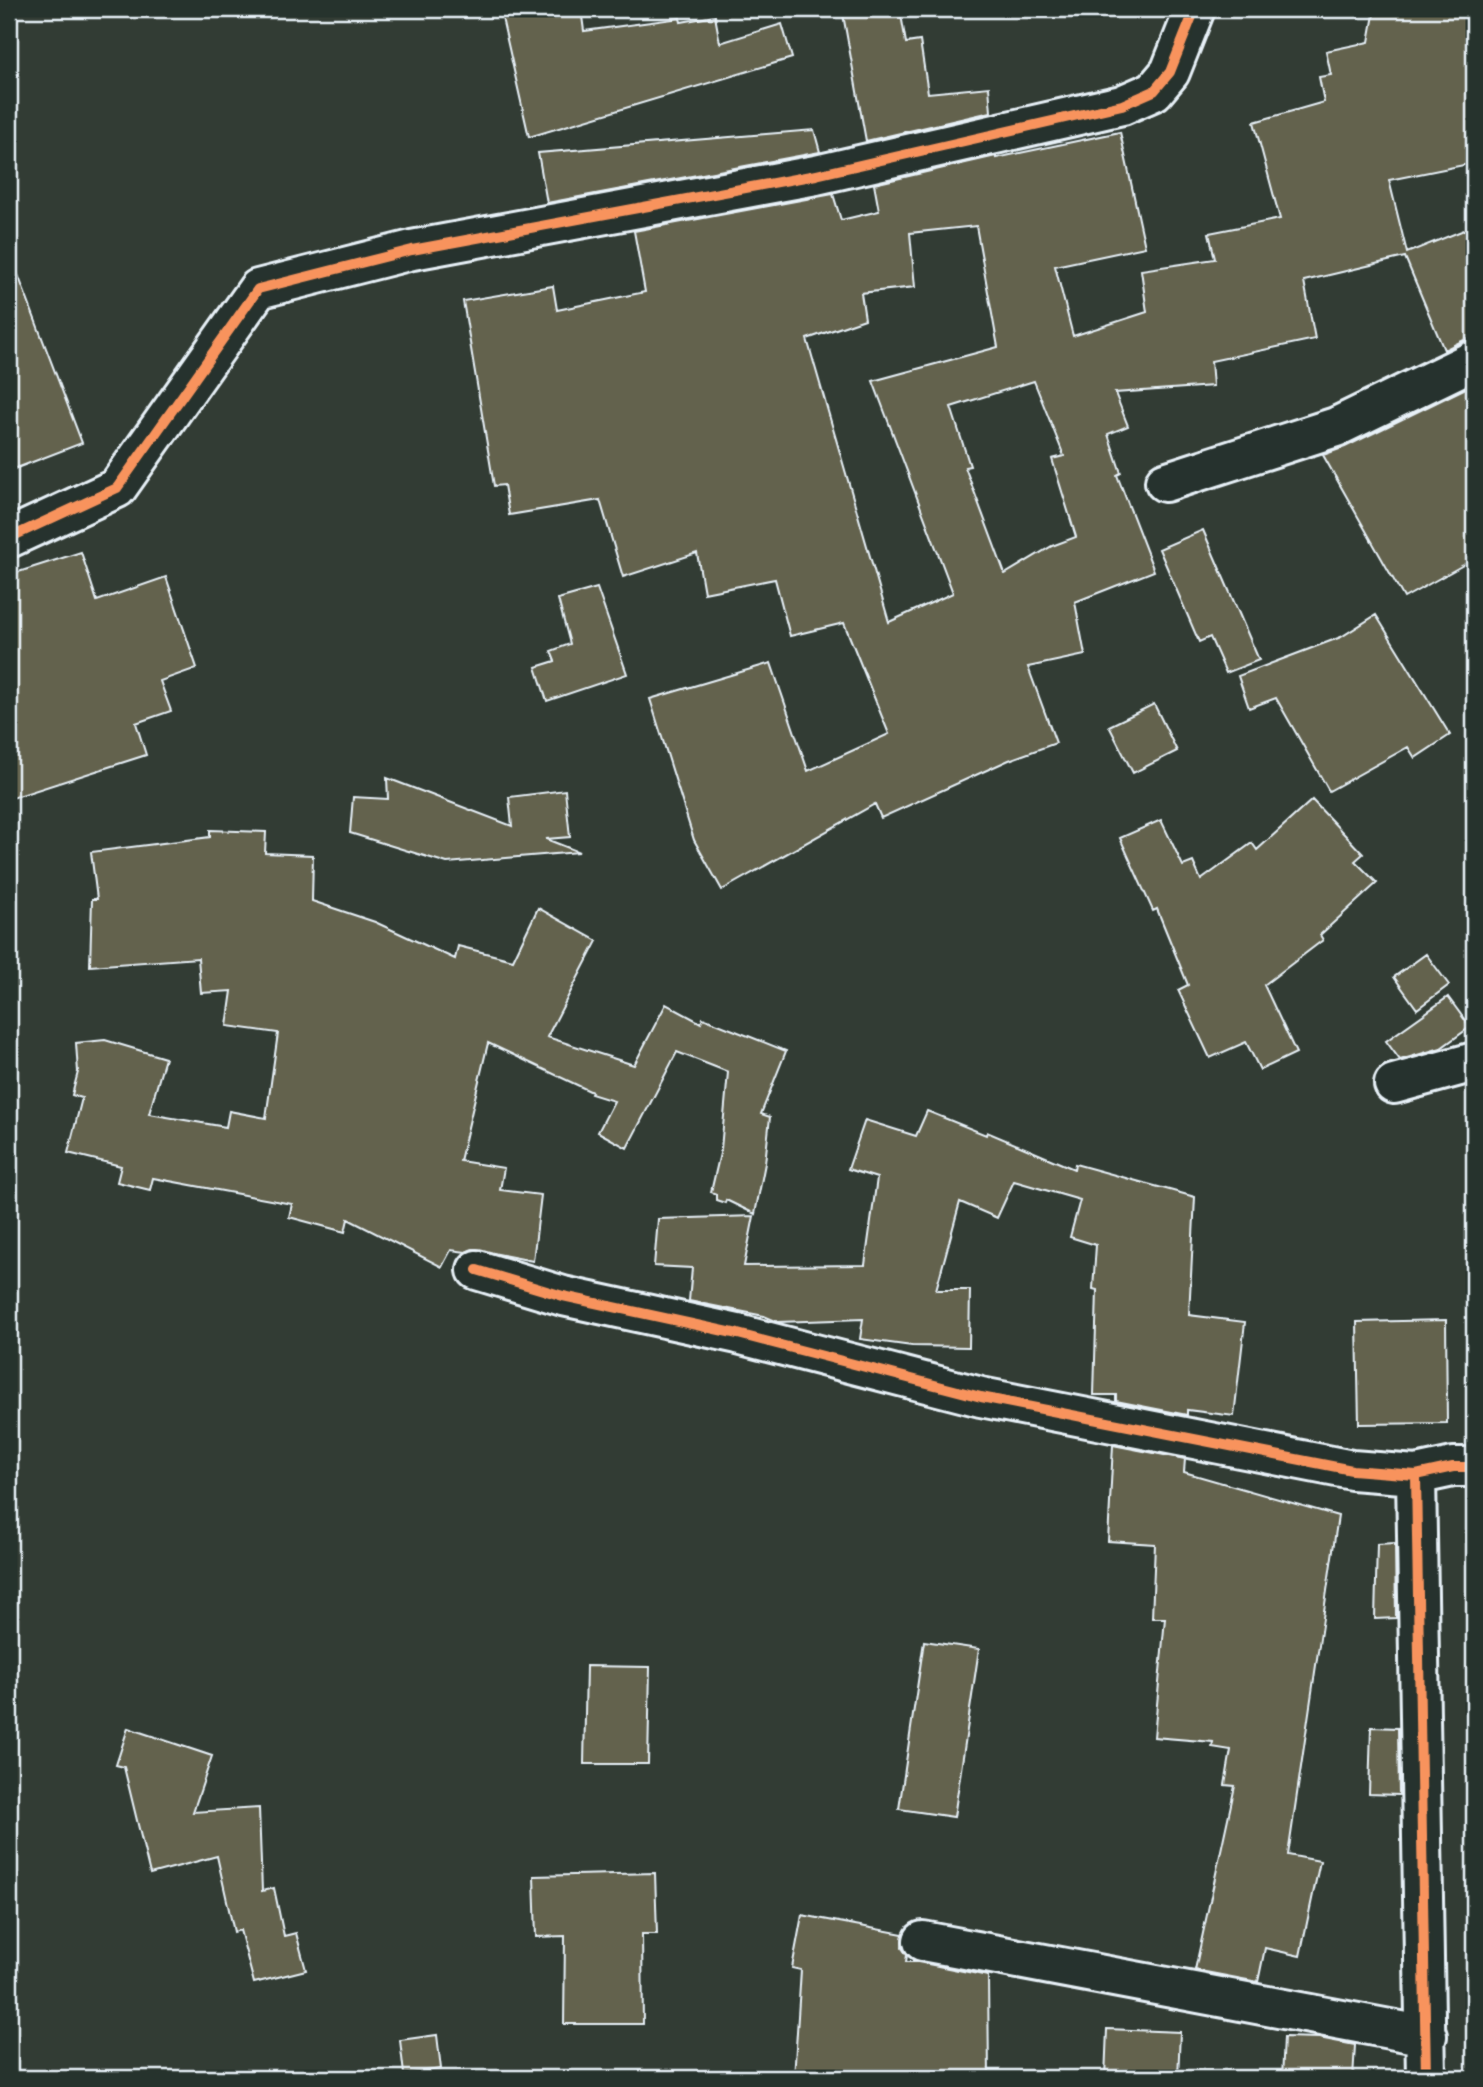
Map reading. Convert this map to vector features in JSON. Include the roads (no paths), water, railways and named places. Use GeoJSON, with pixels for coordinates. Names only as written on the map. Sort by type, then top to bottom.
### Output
{"type":"FeatureCollection","features":[{"type":"Feature","properties":{"kind":"street"},"geometry":{"type":"LineString","coordinates":[[9,538],[117,488],[258,289],[412,250],[816,175],[1122,105],[1154,91],[1170,72],[1195,9]]}},
{"type":"Feature","properties":{"kind":"street"},"geometry":{"type":"LineString","coordinates":[[1165,482],[1336,427],[1474,360]]}},
{"type":"Feature","properties":{"kind":"street"},"geometry":{"type":"LineString","coordinates":[[1394,1084],[1474,1062]]}},
{"type":"Feature","properties":{"kind":"street"},"geometry":{"type":"LineString","coordinates":[[477,1270],[563,1296],[738,1334],[981,1397],[1352,1470],[1416,1475],[1453,1467],[1474,1468]]}},
{"type":"Feature","properties":{"kind":"street"},"geometry":{"type":"LineString","coordinates":[[1416,1475],[1426,2078]]}},
{"type":"Feature","properties":{"kind":"street"},"geometry":{"type":"LineString","coordinates":[[923,1941],[1427,2036]]}}]}
